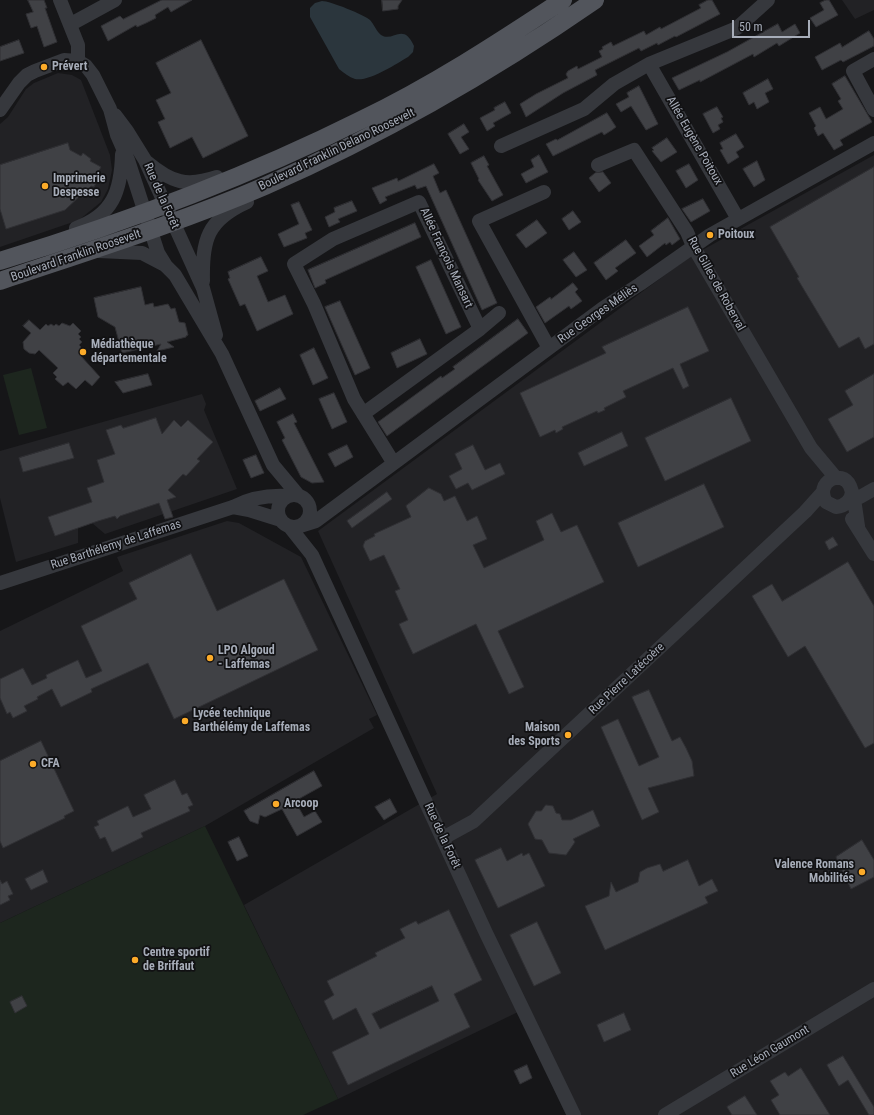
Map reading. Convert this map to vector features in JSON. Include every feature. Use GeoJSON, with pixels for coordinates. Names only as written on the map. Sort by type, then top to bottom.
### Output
{"type":"FeatureCollection","features":[{"type":"Feature","properties":{"kind":"main road","name":"Boulevard Franklin Delano Roosevelt"},"geometry":{"type":"LineString","coordinates":[[151,230],[169,214],[244,174],[361,120],[401,99],[476,57],[563,0]]}},
{"type":"Feature","properties":{"kind":"main road","name":"Boulevard Franklin Delano Roosevelt"},"geometry":{"type":"LineString","coordinates":[[145,213],[169,214],[265,186],[347,148],[410,115],[478,76],[595,0]]}},
{"type":"Feature","properties":{"kind":"main road","name":"Boulevard Franklin Roosevelt"},"geometry":{"type":"LineString","coordinates":[[0,260],[67,241],[145,213]]}},
{"type":"Feature","properties":{"kind":"main road","name":"Boulevard Franklin Roosevelt"},"geometry":{"type":"LineString","coordinates":[[0,281],[151,230]]}},
{"type":"Feature","properties":{"kind":"street"},"geometry":{"type":"LineString","coordinates":[[0,110],[27,75],[64,60],[78,61],[78,45],[71,24],[60,0]]}},
{"type":"Feature","properties":{"kind":"street"},"geometry":{"type":"LineString","coordinates":[[71,24],[115,0]]}},
{"type":"Feature","properties":{"kind":"street"},"geometry":{"type":"LineString","coordinates":[[501,146],[584,109],[614,84],[650,64],[737,28],[768,0]]}},
{"type":"Feature","properties":{"kind":"street"},"geometry":{"type":"LineString","coordinates":[[874,59],[853,70],[874,110]]}},
{"type":"Feature","properties":{"kind":"street","name":"Rue de la Forêt"},"geometry":{"type":"LineString","coordinates":[[78,61],[86,66],[93,75],[110,109],[158,253],[166,266]]}},
{"type":"Feature","properties":{"kind":"street","name":"Allée Eugène Poitoux"},"geometry":{"type":"LineString","coordinates":[[650,64],[738,219]]}},
{"type":"Feature","properties":{"kind":"street","name":"Rue de la Forêt"},"geometry":{"type":"LineString","coordinates":[[110,109],[127,131],[145,160],[203,288],[222,354]]}},
{"type":"Feature","properties":{"kind":"street","name":"Rue Georges Méliès"},"geometry":{"type":"LineString","coordinates":[[298,523],[336,506],[393,462],[603,308],[640,284],[693,246],[738,219],[874,143]]}},
{"type":"Feature","properties":{"kind":"street"},"geometry":{"type":"LineString","coordinates":[[0,260],[16,251],[88,224],[103,214],[116,193],[122,168],[123,148]]}},
{"type":"Feature","properties":{"kind":"street","name":"Rue de la Forêt"},"geometry":{"type":"LineString","coordinates":[[203,288],[202,254],[206,241],[216,223],[222,216],[230,210],[314,171],[347,148]]}},
{"type":"Feature","properties":{"kind":"street","name":"Rue Gilles de Roberval"},"geometry":{"type":"LineString","coordinates":[[598,166],[634,150],[687,232],[693,246],[815,455],[847,493]]}},
{"type":"Feature","properties":{"kind":"street"},"geometry":{"type":"LineString","coordinates":[[145,160],[161,174],[175,181],[187,183],[201,182],[220,176],[244,174]]}},
{"type":"Feature","properties":{"kind":"street"},"geometry":{"type":"LineString","coordinates":[[544,192],[480,221],[549,348]]}},
{"type":"Feature","properties":{"kind":"street","name":"Allée François Mansart"},"geometry":{"type":"LineString","coordinates":[[393,462],[354,399],[314,304],[294,264],[333,239],[419,202],[480,329]]}},
{"type":"Feature","properties":{"kind":"street","name":"Rue de la Forêt"},"geometry":{"type":"LineString","coordinates":[[90,250],[142,253],[166,266],[176,275],[222,354],[273,465]]}},
{"type":"Feature","properties":{"kind":"street"},"geometry":{"type":"LineString","coordinates":[[363,414],[480,329],[499,312]]}},
{"type":"Feature","properties":{"kind":"street","name":"Rue Gilles de Roberval"},"geometry":{"type":"LineString","coordinates":[[815,455],[824,494]]}},
{"type":"Feature","properties":{"kind":"street"},"geometry":{"type":"LineString","coordinates":[[273,465],[290,499]]}},
{"type":"Feature","properties":{"kind":"street"},"geometry":{"type":"LineString","coordinates":[[273,465],[290,499],[310,506],[298,523]]}},
{"type":"Feature","properties":{"kind":"street","name":"Rue Pierre Latécoère"},"geometry":{"type":"LineString","coordinates":[[443,838],[474,821],[824,494],[828,481],[847,493]]}},
{"type":"Feature","properties":{"kind":"street"},"geometry":{"type":"LineString","coordinates":[[824,494],[831,505],[847,493],[874,487]]}},
{"type":"Feature","properties":{"kind":"street"},"geometry":{"type":"LineString","coordinates":[[847,493],[858,526],[874,554]]}},
{"type":"Feature","properties":{"kind":"street","name":"Rue Barthélemy de Laffemas"},"geometry":{"type":"LineString","coordinates":[[0,583],[233,507],[250,499],[290,499]]}},
{"type":"Feature","properties":{"kind":"street"},"geometry":{"type":"LineString","coordinates":[[290,499],[336,506]]}},
{"type":"Feature","properties":{"kind":"street"},"geometry":{"type":"LineString","coordinates":[[290,499],[278,514],[298,523]]}},
{"type":"Feature","properties":{"kind":"street"},"geometry":{"type":"LineString","coordinates":[[233,507],[298,523]]}},
{"type":"Feature","properties":{"kind":"street","name":"Rue de la Forêt"},"geometry":{"type":"LineString","coordinates":[[298,523],[520,1004],[574,1115]]}},
{"type":"Feature","properties":{"kind":"street","name":"Rue de la Forêt"},"geometry":{"type":"LineString","coordinates":[[298,523],[312,555]]}},
{"type":"Feature","properties":{"kind":"street","name":"Rue Léon Gaumont"},"geometry":{"type":"LineString","coordinates":[[665,1115],[874,989]]}},
{"type":"Feature","properties":{"kind":"shaded area"},"geometry":{"type":"Polygon","coordinates":[[[842,0],[874,0],[874,10],[855,19],[842,0]]]}},
{"type":"Feature","properties":{"kind":"shaded area"},"geometry":{"type":"Polygon","coordinates":[[[322,1],[355,12],[367,18],[378,32],[385,37],[398,34],[406,35],[414,46],[413,52],[408,57],[390,68],[368,78],[355,79],[349,76],[339,69],[310,17],[310,8],[315,3],[322,1]]]}},
{"type":"Feature","properties":{"kind":"shaded area"},"geometry":{"type":"Polygon","coordinates":[[[58,73],[72,75],[81,80],[110,155],[112,170],[108,189],[101,202],[79,220],[0,247],[0,124],[8,117],[26,89],[34,83],[58,73]]]}},
{"type":"Feature","properties":{"kind":"shaded area"},"geometry":{"type":"Polygon","coordinates":[[[874,155],[874,1115],[566,1115],[518,1012],[338,1099],[244,905],[437,794],[318,531],[688,258],[874,155]]]}},
{"type":"Feature","properties":{"kind":"shaded area"},"geometry":{"type":"Polygon","coordinates":[[[31,368],[47,428],[19,435],[3,375],[31,368]]]}},
{"type":"Feature","properties":{"kind":"shaded area"},"geometry":{"type":"Polygon","coordinates":[[[202,394],[206,404],[204,410],[237,489],[105,534],[92,523],[78,528],[78,543],[16,562],[0,498],[0,451],[202,394]]]}},
{"type":"Feature","properties":{"kind":"shaded area","name":"Lycée technique Barthélémy de Laffemas"},"geometry":{"type":"Polygon","coordinates":[[[227,521],[239,523],[301,557],[377,715],[369,719],[374,728],[205,826],[0,923],[0,631],[123,571],[117,557],[227,521]]]}},
{"type":"Feature","properties":{"kind":"shaded area","name":"Centre sportif de Briffaut"},"geometry":{"type":"Polygon","coordinates":[[[205,826],[338,1099],[303,1115],[0,1115],[0,923],[205,826]]]}},
{"type":"Feature","properties":{"kind":"building"},"geometry":{"type":"Polygon","coordinates":[[[28,0],[44,0],[47,8],[45,8],[57,42],[44,47],[37,26],[31,28],[26,14],[33,12],[28,0]]]}},
{"type":"Feature","properties":{"kind":"building"},"geometry":{"type":"Polygon","coordinates":[[[162,0],[192,0],[171,12],[168,7],[155,15],[156,18],[137,27],[136,25],[108,41],[101,26],[120,16],[123,19],[162,0]]]}},
{"type":"Feature","properties":{"kind":"building"},"geometry":{"type":"Polygon","coordinates":[[[382,0],[402,0],[398,6],[398,9],[383,11],[382,0]]]}},
{"type":"Feature","properties":{"kind":"building"},"geometry":{"type":"Polygon","coordinates":[[[708,0],[712,0],[720,14],[676,37],[675,36],[658,45],[657,43],[641,51],[639,48],[595,70],[597,75],[563,93],[526,117],[520,104],[568,78],[566,74],[568,71],[577,66],[578,69],[602,57],[599,51],[603,49],[602,47],[611,42],[613,46],[644,31],[646,35],[660,27],[661,29],[701,8],[699,5],[708,0]]]}},
{"type":"Feature","properties":{"kind":"building"},"geometry":{"type":"Polygon","coordinates":[[[829,0],[838,15],[816,27],[810,18],[824,10],[820,3],[829,0]]]}},
{"type":"Feature","properties":{"kind":"building"},"geometry":{"type":"Polygon","coordinates":[[[778,24],[782,32],[795,24],[800,33],[779,46],[777,43],[754,57],[753,54],[700,82],[700,80],[679,90],[672,78],[727,52],[778,24]]]}},
{"type":"Feature","properties":{"kind":"building"},"geometry":{"type":"Polygon","coordinates":[[[869,31],[874,39],[874,46],[843,62],[841,60],[822,70],[815,57],[840,43],[842,47],[869,31]]]}},
{"type":"Feature","properties":{"kind":"building"},"geometry":{"type":"Polygon","coordinates":[[[19,40],[24,53],[0,61],[0,47],[19,40]]]}},
{"type":"Feature","properties":{"kind":"building"},"geometry":{"type":"Polygon","coordinates":[[[201,40],[248,136],[203,158],[192,137],[170,148],[158,122],[165,119],[156,100],[171,93],[156,63],[201,40]]]}},
{"type":"Feature","properties":{"kind":"building"},"geometry":{"type":"Polygon","coordinates":[[[845,76],[872,122],[840,140],[843,145],[834,150],[823,133],[818,136],[814,128],[816,126],[809,113],[820,107],[826,119],[843,109],[838,101],[841,99],[832,84],[845,76]]]}},
{"type":"Feature","properties":{"kind":"building"},"geometry":{"type":"Polygon","coordinates":[[[768,79],[773,89],[765,93],[769,102],[757,109],[754,102],[749,105],[743,93],[768,79]]]}},
{"type":"Feature","properties":{"kind":"building"},"geometry":{"type":"Polygon","coordinates":[[[639,86],[658,124],[646,130],[631,106],[621,112],[616,104],[629,97],[627,93],[639,86]]]}},
{"type":"Feature","properties":{"kind":"building"},"geometry":{"type":"Polygon","coordinates":[[[505,102],[511,113],[493,123],[495,126],[487,131],[480,118],[495,110],[494,108],[505,102]]]}},
{"type":"Feature","properties":{"kind":"building"},"geometry":{"type":"Polygon","coordinates":[[[717,107],[723,117],[721,118],[723,122],[718,125],[720,129],[713,133],[703,114],[717,107]]]}},
{"type":"Feature","properties":{"kind":"building"},"geometry":{"type":"Polygon","coordinates":[[[607,113],[616,127],[604,135],[602,132],[553,156],[546,144],[556,139],[557,140],[607,113]]]}},
{"type":"Feature","properties":{"kind":"building"},"geometry":{"type":"Polygon","coordinates":[[[464,124],[469,132],[461,137],[469,149],[460,154],[448,134],[464,124]]]}},
{"type":"Feature","properties":{"kind":"building"},"geometry":{"type":"Polygon","coordinates":[[[736,134],[744,147],[736,152],[739,157],[728,164],[720,150],[723,149],[720,143],[736,134]]]}},
{"type":"Feature","properties":{"kind":"building"},"geometry":{"type":"Polygon","coordinates":[[[667,138],[677,152],[661,162],[652,151],[654,150],[652,148],[667,138]]]}},
{"type":"Feature","properties":{"kind":"building","name":"Imprimerie Despesse"},"geometry":{"type":"Polygon","coordinates":[[[68,143],[70,150],[81,156],[83,153],[91,159],[90,161],[101,167],[95,177],[98,179],[94,187],[91,186],[85,196],[82,194],[65,210],[6,229],[0,209],[0,165],[68,143]]]}},
{"type":"Feature","properties":{"kind":"building"},"geometry":{"type":"Polygon","coordinates":[[[539,155],[548,172],[526,183],[521,174],[534,167],[531,160],[539,155]]]}},
{"type":"Feature","properties":{"kind":"building"},"geometry":{"type":"Polygon","coordinates":[[[484,156],[489,165],[487,166],[503,195],[492,201],[478,180],[479,179],[471,163],[484,156]]]}},
{"type":"Feature","properties":{"kind":"building"},"geometry":{"type":"Polygon","coordinates":[[[757,161],[765,180],[754,187],[743,169],[757,161]]]}},
{"type":"Feature","properties":{"kind":"building"},"geometry":{"type":"Polygon","coordinates":[[[434,164],[439,173],[433,176],[440,193],[446,190],[497,303],[482,310],[426,186],[417,189],[415,185],[385,197],[387,200],[380,204],[372,188],[397,178],[398,181],[434,164]]]}},
{"type":"Feature","properties":{"kind":"building"},"geometry":{"type":"Polygon","coordinates":[[[689,164],[698,180],[686,188],[676,171],[689,164]]]}},
{"type":"Feature","properties":{"kind":"building"},"geometry":{"type":"Polygon","coordinates":[[[874,167],[874,344],[865,349],[859,337],[839,348],[797,278],[799,277],[770,227],[874,167]]]}},
{"type":"Feature","properties":{"kind":"building"},"geometry":{"type":"Polygon","coordinates":[[[603,172],[611,183],[599,192],[589,178],[595,173],[603,172]]]}},
{"type":"Feature","properties":{"kind":"building"},"geometry":{"type":"Polygon","coordinates":[[[703,199],[710,211],[691,222],[682,209],[703,199]]]}},
{"type":"Feature","properties":{"kind":"building"},"geometry":{"type":"Polygon","coordinates":[[[352,201],[357,211],[338,219],[340,222],[329,227],[325,217],[335,212],[334,208],[352,201]]]}},
{"type":"Feature","properties":{"kind":"building"},"geometry":{"type":"Polygon","coordinates":[[[299,202],[312,230],[305,233],[307,238],[284,247],[278,234],[299,224],[291,205],[299,202]]]}},
{"type":"Feature","properties":{"kind":"building"},"geometry":{"type":"Polygon","coordinates":[[[573,211],[581,222],[569,230],[562,219],[573,211]]]}},
{"type":"Feature","properties":{"kind":"building"},"geometry":{"type":"Polygon","coordinates":[[[668,218],[680,239],[672,245],[670,242],[666,245],[665,243],[647,257],[639,246],[654,235],[651,231],[668,218]]]}},
{"type":"Feature","properties":{"kind":"building"},"geometry":{"type":"Polygon","coordinates":[[[537,220],[547,233],[526,248],[516,235],[537,220]]]}},
{"type":"Feature","properties":{"kind":"building"},"geometry":{"type":"Polygon","coordinates":[[[415,223],[421,237],[325,280],[326,283],[315,288],[308,270],[415,223]]]}},
{"type":"Feature","properties":{"kind":"building"},"geometry":{"type":"Polygon","coordinates":[[[626,240],[636,253],[615,268],[618,271],[606,280],[594,263],[626,240]]]}},
{"type":"Feature","properties":{"kind":"building"},"geometry":{"type":"Polygon","coordinates":[[[574,252],[587,270],[576,277],[563,260],[574,252]]]}},
{"type":"Feature","properties":{"kind":"building"},"geometry":{"type":"Polygon","coordinates":[[[261,257],[268,271],[257,276],[268,302],[285,295],[293,314],[257,331],[245,304],[240,306],[228,279],[230,278],[228,272],[261,257]]]}},
{"type":"Feature","properties":{"kind":"building"},"geometry":{"type":"Polygon","coordinates":[[[431,260],[461,327],[446,334],[416,267],[431,260]]]}},
{"type":"Feature","properties":{"kind":"building"},"geometry":{"type":"Polygon","coordinates":[[[573,283],[578,289],[575,292],[582,301],[571,309],[569,306],[545,323],[536,307],[550,297],[551,299],[573,283]]]}},
{"type":"Feature","properties":{"kind":"building"},"geometry":{"type":"Polygon","coordinates":[[[141,287],[145,305],[153,303],[154,307],[168,304],[171,309],[175,308],[179,322],[185,323],[188,335],[186,337],[167,342],[174,347],[157,351],[161,344],[122,353],[115,327],[98,317],[94,298],[141,287]]]}},
{"type":"Feature","properties":{"kind":"building"},"geometry":{"type":"Polygon","coordinates":[[[340,301],[370,368],[355,375],[325,307],[340,301]]]}},
{"type":"Feature","properties":{"kind":"building"},"geometry":{"type":"Polygon","coordinates":[[[688,307],[709,351],[680,364],[689,386],[683,389],[673,368],[623,391],[626,397],[604,408],[605,410],[598,413],[597,411],[562,427],[563,429],[556,433],[555,430],[540,437],[520,393],[606,353],[602,347],[688,307]]]}},
{"type":"Feature","properties":{"kind":"building"},"geometry":{"type":"Polygon","coordinates":[[[518,319],[528,333],[387,436],[378,422],[441,376],[442,378],[455,369],[453,367],[518,319]]]}},
{"type":"Feature","properties":{"kind":"building"},"geometry":{"type":"Polygon","coordinates":[[[29,320],[40,330],[46,324],[48,326],[51,324],[54,326],[56,324],[59,326],[62,323],[70,326],[73,323],[81,331],[78,334],[81,337],[79,339],[82,342],[79,345],[81,347],[79,350],[82,352],[80,355],[100,377],[92,386],[85,380],[76,389],[68,382],[63,386],[55,379],[57,377],[53,373],[58,368],[39,350],[35,354],[29,353],[24,349],[23,342],[31,333],[23,326],[29,320]]]}},
{"type":"Feature","properties":{"kind":"building"},"geometry":{"type":"Polygon","coordinates":[[[420,339],[427,354],[397,368],[391,353],[420,339]]]}},
{"type":"Feature","properties":{"kind":"building"},"geometry":{"type":"Polygon","coordinates":[[[314,348],[328,378],[313,385],[300,355],[314,348]]]}},
{"type":"Feature","properties":{"kind":"building"},"geometry":{"type":"Polygon","coordinates":[[[148,374],[152,385],[123,393],[115,382],[148,374]]]}},
{"type":"Feature","properties":{"kind":"building"},"geometry":{"type":"Polygon","coordinates":[[[874,374],[874,437],[847,452],[828,419],[853,405],[845,391],[874,374]]]}},
{"type":"Feature","properties":{"kind":"building"},"geometry":{"type":"Polygon","coordinates":[[[280,388],[286,399],[260,411],[255,401],[280,388]]]}},
{"type":"Feature","properties":{"kind":"building"},"geometry":{"type":"Polygon","coordinates":[[[334,393],[347,422],[332,429],[319,399],[334,393]]]}},
{"type":"Feature","properties":{"kind":"building"},"geometry":{"type":"Polygon","coordinates":[[[731,398],[751,441],[665,481],[645,438],[731,398]]]}},
{"type":"Feature","properties":{"kind":"building"},"geometry":{"type":"Polygon","coordinates":[[[293,414],[297,422],[294,423],[324,482],[312,483],[301,477],[282,440],[285,438],[277,422],[293,414]]]}},
{"type":"Feature","properties":{"kind":"building"},"geometry":{"type":"Polygon","coordinates":[[[156,418],[162,434],[174,420],[181,427],[188,420],[213,442],[197,459],[200,461],[186,476],[183,474],[168,490],[176,497],[167,500],[173,517],[165,519],[159,503],[120,516],[117,519],[115,516],[55,536],[48,517],[92,502],[87,488],[104,482],[97,460],[115,454],[106,430],[121,425],[123,428],[156,418]]]}},
{"type":"Feature","properties":{"kind":"building"},"geometry":{"type":"Polygon","coordinates":[[[622,432],[628,446],[584,466],[578,453],[622,432]]]}},
{"type":"Feature","properties":{"kind":"building"},"geometry":{"type":"Polygon","coordinates":[[[69,443],[74,458],[23,472],[19,458],[69,443]]]}},
{"type":"Feature","properties":{"kind":"building"},"geometry":{"type":"Polygon","coordinates":[[[347,445],[353,457],[335,467],[328,454],[347,445]]]}},
{"type":"Feature","properties":{"kind":"building"},"geometry":{"type":"Polygon","coordinates":[[[473,445],[485,470],[500,463],[505,474],[472,490],[468,483],[456,489],[449,476],[462,469],[455,454],[473,445]]]}},
{"type":"Feature","properties":{"kind":"building"},"geometry":{"type":"Polygon","coordinates":[[[256,455],[264,473],[251,478],[243,460],[256,455]]]}},
{"type":"Feature","properties":{"kind":"building"},"geometry":{"type":"Polygon","coordinates":[[[704,484],[724,527],[638,567],[618,523],[704,484]]]}},
{"type":"Feature","properties":{"kind":"building"},"geometry":{"type":"Polygon","coordinates":[[[429,488],[441,494],[444,501],[455,496],[467,521],[477,516],[487,539],[473,545],[484,568],[544,540],[536,521],[552,513],[561,532],[577,525],[604,582],[498,631],[524,687],[509,694],[476,624],[413,654],[399,624],[408,620],[395,591],[400,589],[384,555],[370,561],[363,546],[365,541],[375,536],[374,534],[411,517],[406,506],[429,488]]]}},
{"type":"Feature","properties":{"kind":"building"},"geometry":{"type":"Polygon","coordinates":[[[387,492],[392,499],[352,528],[347,521],[387,492]]]}},
{"type":"Feature","properties":{"kind":"building"},"geometry":{"type":"Polygon","coordinates":[[[833,537],[838,545],[829,550],[825,542],[833,537]]]}},
{"type":"Feature","properties":{"kind":"building"},"geometry":{"type":"Polygon","coordinates":[[[191,554],[217,611],[284,579],[318,650],[174,719],[148,663],[91,689],[92,692],[61,707],[52,689],[37,697],[38,699],[24,706],[27,711],[13,718],[10,712],[7,714],[0,698],[0,679],[23,668],[32,685],[47,678],[46,675],[78,660],[86,678],[102,671],[81,626],[137,599],[129,583],[191,554]]]}},
{"type":"Feature","properties":{"kind":"building"},"geometry":{"type":"Polygon","coordinates":[[[848,562],[874,606],[874,743],[865,748],[805,646],[788,657],[752,596],[772,584],[782,601],[848,562]]]}},
{"type":"Feature","properties":{"kind":"building"},"geometry":{"type":"Polygon","coordinates":[[[649,690],[672,741],[680,737],[686,748],[692,761],[694,776],[648,788],[659,812],[642,820],[601,727],[618,719],[639,766],[659,757],[632,697],[649,690]]]}},
{"type":"Feature","properties":{"kind":"building"},"geometry":{"type":"Polygon","coordinates":[[[41,741],[74,811],[64,816],[65,818],[3,848],[0,841],[0,761],[41,741]]]}},
{"type":"Feature","properties":{"kind":"building","name":"Arcoop"},"geometry":{"type":"Polygon","coordinates":[[[314,771],[322,786],[295,801],[304,817],[315,811],[322,822],[297,836],[282,809],[265,817],[260,815],[258,824],[250,821],[244,811],[314,771]]]}},
{"type":"Feature","properties":{"kind":"building"},"geometry":{"type":"Polygon","coordinates":[[[175,780],[182,795],[187,793],[193,805],[188,807],[190,811],[141,833],[143,837],[112,852],[105,837],[100,839],[94,827],[99,825],[97,821],[128,806],[133,817],[151,809],[144,795],[175,780]]]}},
{"type":"Feature","properties":{"kind":"building"},"geometry":{"type":"Polygon","coordinates":[[[390,799],[397,812],[384,820],[375,807],[390,799]]]}},
{"type":"Feature","properties":{"kind":"building"},"geometry":{"type":"Polygon","coordinates":[[[546,805],[553,806],[556,813],[560,814],[562,820],[571,820],[593,810],[600,826],[573,839],[575,842],[566,855],[549,853],[542,840],[535,839],[528,824],[536,811],[541,811],[546,805]]]}},
{"type":"Feature","properties":{"kind":"building"},"geometry":{"type":"Polygon","coordinates":[[[239,837],[248,856],[237,861],[228,842],[239,837]]]}},
{"type":"Feature","properties":{"kind":"building"},"geometry":{"type":"Polygon","coordinates":[[[862,840],[874,860],[874,877],[851,889],[836,857],[862,840]]]}},
{"type":"Feature","properties":{"kind":"building"},"geometry":{"type":"Polygon","coordinates":[[[501,848],[507,861],[522,853],[523,856],[529,853],[545,886],[498,908],[475,860],[501,848]]]}},
{"type":"Feature","properties":{"kind":"building"},"geometry":{"type":"Polygon","coordinates":[[[688,860],[699,886],[712,879],[718,891],[705,897],[708,903],[605,950],[585,906],[609,896],[611,882],[616,892],[638,882],[640,872],[647,868],[660,864],[663,871],[688,860]]]}},
{"type":"Feature","properties":{"kind":"building"},"geometry":{"type":"Polygon","coordinates":[[[43,870],[48,882],[31,890],[25,879],[43,870]]]}},
{"type":"Feature","properties":{"kind":"building"},"geometry":{"type":"Polygon","coordinates":[[[0,880],[2,884],[7,881],[13,894],[8,896],[10,900],[0,905],[0,880]]]}},
{"type":"Feature","properties":{"kind":"building"},"geometry":{"type":"Polygon","coordinates":[[[449,910],[482,980],[454,994],[470,1027],[348,1085],[332,1052],[369,1034],[356,1008],[333,1020],[324,1001],[334,995],[327,981],[377,956],[375,953],[405,938],[400,929],[416,921],[418,924],[449,910]],[[432,986],[372,1014],[380,1029],[439,1001],[432,986]]]}},
{"type":"Feature","properties":{"kind":"building"},"geometry":{"type":"Polygon","coordinates":[[[537,922],[561,973],[534,986],[510,935],[537,922]]]}},
{"type":"Feature","properties":{"kind":"building"},"geometry":{"type":"Polygon","coordinates":[[[22,996],[27,1006],[15,1013],[10,1002],[22,996]]]}},
{"type":"Feature","properties":{"kind":"building"},"geometry":{"type":"Polygon","coordinates":[[[624,1013],[631,1030],[604,1042],[597,1025],[624,1013]]]}},
{"type":"Feature","properties":{"kind":"building"},"geometry":{"type":"Polygon","coordinates":[[[843,1056],[874,1107],[874,1115],[869,1115],[848,1080],[839,1086],[827,1065],[843,1056]]]}},
{"type":"Feature","properties":{"kind":"building"},"geometry":{"type":"Polygon","coordinates":[[[527,1065],[532,1078],[520,1084],[514,1071],[527,1065]]]}},
{"type":"Feature","properties":{"kind":"building"},"geometry":{"type":"Polygon","coordinates":[[[801,1068],[830,1115],[780,1115],[771,1100],[779,1095],[770,1081],[785,1072],[788,1076],[801,1068]]]}},
{"type":"Feature","properties":{"kind":"building"},"geometry":{"type":"Polygon","coordinates":[[[745,1096],[757,1115],[732,1115],[727,1107],[745,1096]]]}},
{"type":"Feature","properties":{"kind":"place","name":"Prévert"},"geometry":{"type":"Point","coordinates":[44,67]}},
{"type":"Feature","properties":{"kind":"place","name":"Imprimerie Despesse"},"geometry":{"type":"Point","coordinates":[45,186]}},
{"type":"Feature","properties":{"kind":"place","name":"Poitoux"},"geometry":{"type":"Point","coordinates":[710,235]}},
{"type":"Feature","properties":{"kind":"place","name":"Médiathèque départementale"},"geometry":{"type":"Point","coordinates":[83,352]}},
{"type":"Feature","properties":{"kind":"place","name":"LPO Algoud - Laffemas"},"geometry":{"type":"Point","coordinates":[210,658]}},
{"type":"Feature","properties":{"kind":"place","name":"Lycée technique Barthélémy de Laffemas"},"geometry":{"type":"Point","coordinates":[185,721]}},
{"type":"Feature","properties":{"kind":"place","name":"Maison des Sports"},"geometry":{"type":"Point","coordinates":[568,735]}},
{"type":"Feature","properties":{"kind":"place","name":"CFA"},"geometry":{"type":"Point","coordinates":[33,764]}},
{"type":"Feature","properties":{"kind":"place","name":"Arcoop"},"geometry":{"type":"Point","coordinates":[276,804]}},
{"type":"Feature","properties":{"kind":"place","name":"Valence Romans Mobilités"},"geometry":{"type":"Point","coordinates":[862,872]}},
{"type":"Feature","properties":{"kind":"place","name":"Centre sportif de Briffaut"},"geometry":{"type":"Point","coordinates":[135,960]}}]}
